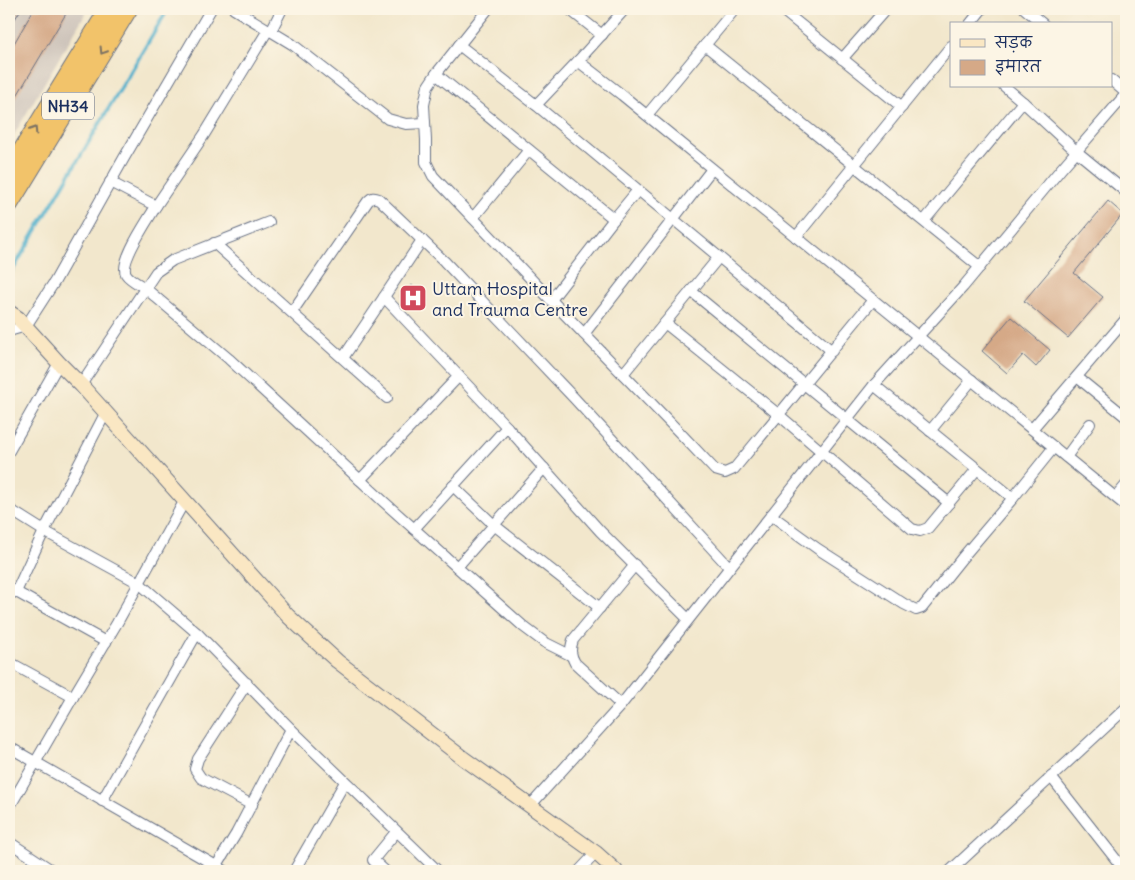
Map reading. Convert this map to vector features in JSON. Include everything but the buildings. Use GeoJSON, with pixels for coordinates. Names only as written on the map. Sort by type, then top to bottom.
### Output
{"type":"FeatureCollection","features":[{"type":"Feature","properties":{"kind":"highway","name":"NH34"},"geometry":{"type":"LineString","coordinates":[[9,172],[109,9]]}},
{"type":"Feature","properties":{"kind":"highway","name":"NH34"},"geometry":{"type":"LineString","coordinates":[[9,204],[128,9]]}},
{"type":"Feature","properties":{"kind":"street"},"geometry":{"type":"LineString","coordinates":[[9,331],[18,319],[55,281],[110,182],[211,9]]}},
{"type":"Feature","properties":{"kind":"street"},"geometry":{"type":"LineString","coordinates":[[234,9],[292,44],[388,119],[406,124],[425,123]]}},
{"type":"Feature","properties":{"kind":"street"},"geometry":{"type":"LineString","coordinates":[[282,9],[204,135],[156,206],[129,253],[124,265],[126,274],[146,288],[229,360],[524,627],[544,642],[570,655],[575,663],[620,705]]}},
{"type":"Feature","properties":{"kind":"street"},"geometry":{"type":"LineString","coordinates":[[488,9],[428,86],[424,105],[426,162],[433,176],[715,470],[725,473],[734,469],[873,300]]}},
{"type":"Feature","properties":{"kind":"street"},"geometry":{"type":"LineString","coordinates":[[569,9],[602,34]]}},
{"type":"Feature","properties":{"kind":"street"},"geometry":{"type":"LineString","coordinates":[[536,105],[624,9]]}},
{"type":"Feature","properties":{"kind":"street"},"geometry":{"type":"LineString","coordinates":[[647,115],[735,9]]}},
{"type":"Feature","properties":{"kind":"street"},"geometry":{"type":"LineString","coordinates":[[780,9],[902,107]]}},
{"type":"Feature","properties":{"kind":"street"},"geometry":{"type":"LineString","coordinates":[[842,59],[886,9]]}},
{"type":"Feature","properties":{"kind":"street"},"geometry":{"type":"LineString","coordinates":[[972,22],[982,9]]}},
{"type":"Feature","properties":{"kind":"street"},"geometry":{"type":"LineString","coordinates":[[1026,9],[1042,22]]}},
{"type":"Feature","properties":{"kind":"street"},"geometry":{"type":"LineString","coordinates":[[459,45],[536,105],[832,351]]}},
{"type":"Feature","properties":{"kind":"street"},"geometry":{"type":"LineString","coordinates":[[705,45],[980,267]]}},
{"type":"Feature","properties":{"kind":"street"},"geometry":{"type":"LineString","coordinates":[[796,237],[950,47]]}},
{"type":"Feature","properties":{"kind":"street"},"geometry":{"type":"LineString","coordinates":[[578,61],[647,115],[1126,506]]}},
{"type":"Feature","properties":{"kind":"street"},"geometry":{"type":"LineString","coordinates":[[436,74],[614,219]]}},
{"type":"Feature","properties":{"kind":"street"},"geometry":{"type":"LineString","coordinates":[[530,806],[620,705],[874,385],[980,267],[1126,93],[1112,81]]}},
{"type":"Feature","properties":{"kind":"street"},"geometry":{"type":"LineString","coordinates":[[1006,88],[1076,151],[1126,192]]}},
{"type":"Feature","properties":{"kind":"street"},"geometry":{"type":"LineString","coordinates":[[924,221],[1023,102]]}},
{"type":"Feature","properties":{"kind":"street"},"geometry":{"type":"LineString","coordinates":[[473,218],[529,150]]}},
{"type":"Feature","properties":{"kind":"street"},"geometry":{"type":"LineString","coordinates":[[584,334],[712,169]]}},
{"type":"Feature","properties":{"kind":"street"},"geometry":{"type":"LineString","coordinates":[[110,182],[156,206]]}},
{"type":"Feature","properties":{"kind":"street"},"geometry":{"type":"LineString","coordinates":[[551,300],[638,190]]}},
{"type":"Feature","properties":{"kind":"street"},"geometry":{"type":"LineString","coordinates":[[292,312],[371,198],[376,197],[444,261],[574,398],[729,567]]}},
{"type":"Feature","properties":{"kind":"street"},"geometry":{"type":"LineString","coordinates":[[81,385],[156,272],[173,260],[269,222]]}},
{"type":"Feature","properties":{"kind":"street"},"geometry":{"type":"LineString","coordinates":[[343,358],[422,240]]}},
{"type":"Feature","properties":{"kind":"street"},"geometry":{"type":"LineString","coordinates":[[214,243],[387,398]]}},
{"type":"Feature","properties":{"kind":"street"},"geometry":{"type":"LineString","coordinates":[[623,374],[720,257]]}},
{"type":"Feature","properties":{"kind":"street"},"geometry":{"type":"LineString","coordinates":[[691,291],[949,503]]}},
{"type":"Feature","properties":{"kind":"street"},"geometry":{"type":"LineString","coordinates":[[384,297],[507,427],[600,531],[688,619]]}},
{"type":"Feature","properties":{"kind":"street"},"geometry":{"type":"LineString","coordinates":[[18,319],[106,412],[288,616],[337,660],[463,758],[596,853],[616,871]]}},
{"type":"Feature","properties":{"kind":"street"},"geometry":{"type":"LineString","coordinates":[[1032,429],[1126,319]]}},
{"type":"Feature","properties":{"kind":"street"},"geometry":{"type":"LineString","coordinates":[[665,323],[779,415],[912,529],[920,531],[928,528],[976,469]]}},
{"type":"Feature","properties":{"kind":"street"},"geometry":{"type":"LineString","coordinates":[[9,451],[59,363]]}},
{"type":"Feature","properties":{"kind":"street"},"geometry":{"type":"LineString","coordinates":[[360,480],[459,376]]}},
{"type":"Feature","properties":{"kind":"street"},"geometry":{"type":"LineString","coordinates":[[1076,376],[1125,413]]}},
{"type":"Feature","properties":{"kind":"street"},"geometry":{"type":"LineString","coordinates":[[930,431],[972,380]]}},
{"type":"Feature","properties":{"kind":"street"},"geometry":{"type":"LineString","coordinates":[[874,385],[1013,498]]}},
{"type":"Feature","properties":{"kind":"street"},"geometry":{"type":"LineString","coordinates":[[106,412],[12,590],[106,642]]}},
{"type":"Feature","properties":{"kind":"street"},"geometry":{"type":"LineString","coordinates":[[1066,457],[1090,424]]}},
{"type":"Feature","properties":{"kind":"street"},"geometry":{"type":"LineString","coordinates":[[414,529],[507,427]]}},
{"type":"Feature","properties":{"kind":"street"},"geometry":{"type":"LineString","coordinates":[[771,515],[818,549],[916,610],[922,608],[1054,447]]}},
{"type":"Feature","properties":{"kind":"street"},"geometry":{"type":"LineString","coordinates":[[457,566],[544,468]]}},
{"type":"Feature","properties":{"kind":"street"},"geometry":{"type":"LineString","coordinates":[[1116,497],[1126,485]]}},
{"type":"Feature","properties":{"kind":"street"},"geometry":{"type":"LineString","coordinates":[[453,486],[494,525],[600,608]]}},
{"type":"Feature","properties":{"kind":"street"},"geometry":{"type":"LineString","coordinates":[[9,808],[106,642],[185,500]]}},
{"type":"Feature","properties":{"kind":"street"},"geometry":{"type":"LineString","coordinates":[[9,509],[44,531],[139,583],[197,633],[291,729],[438,871]]}},
{"type":"Feature","properties":{"kind":"street"},"geometry":{"type":"LineString","coordinates":[[570,655],[573,640],[634,565]]}},
{"type":"Feature","properties":{"kind":"street"},"geometry":{"type":"LineString","coordinates":[[102,801],[197,633]]}},
{"type":"Feature","properties":{"kind":"street"},"geometry":{"type":"LineString","coordinates":[[9,662],[73,697]]}},
{"type":"Feature","properties":{"kind":"street"},"geometry":{"type":"LineString","coordinates":[[247,684],[198,759],[195,769],[201,778],[252,805]]}},
{"type":"Feature","properties":{"kind":"street"},"geometry":{"type":"LineString","coordinates":[[950,871],[1126,708]]}},
{"type":"Feature","properties":{"kind":"street"},"geometry":{"type":"LineString","coordinates":[[9,747],[218,870],[291,729]]}},
{"type":"Feature","properties":{"kind":"street"},"geometry":{"type":"LineString","coordinates":[[1051,777],[1125,871]]}},
{"type":"Feature","properties":{"kind":"street"},"geometry":{"type":"LineString","coordinates":[[294,871],[345,782]]}},
{"type":"Feature","properties":{"kind":"street"},"geometry":{"type":"LineString","coordinates":[[385,871],[373,860],[396,832]]}},
{"type":"Feature","properties":{"kind":"street"},"geometry":{"type":"LineString","coordinates":[[9,842],[53,871]]}},
{"type":"Feature","properties":{"kind":"street"},"geometry":{"type":"LineString","coordinates":[[580,871],[596,853]]}},
{"type":"Feature","properties":{"kind":"shaded area"},"geometry":{"type":"Polygon","coordinates":[[[9,9],[88,9],[9,143],[9,9]]]}},
{"type":"Feature","properties":{"kind":"waterway"},"geometry":{"type":"LineString","coordinates":[[9,276],[168,9]]}},
{"type":"Feature","properties":{"kind":"place","name":"Uttam Hospital and Trauma Centre"},"geometry":{"type":"Point","coordinates":[413,298]}}]}
